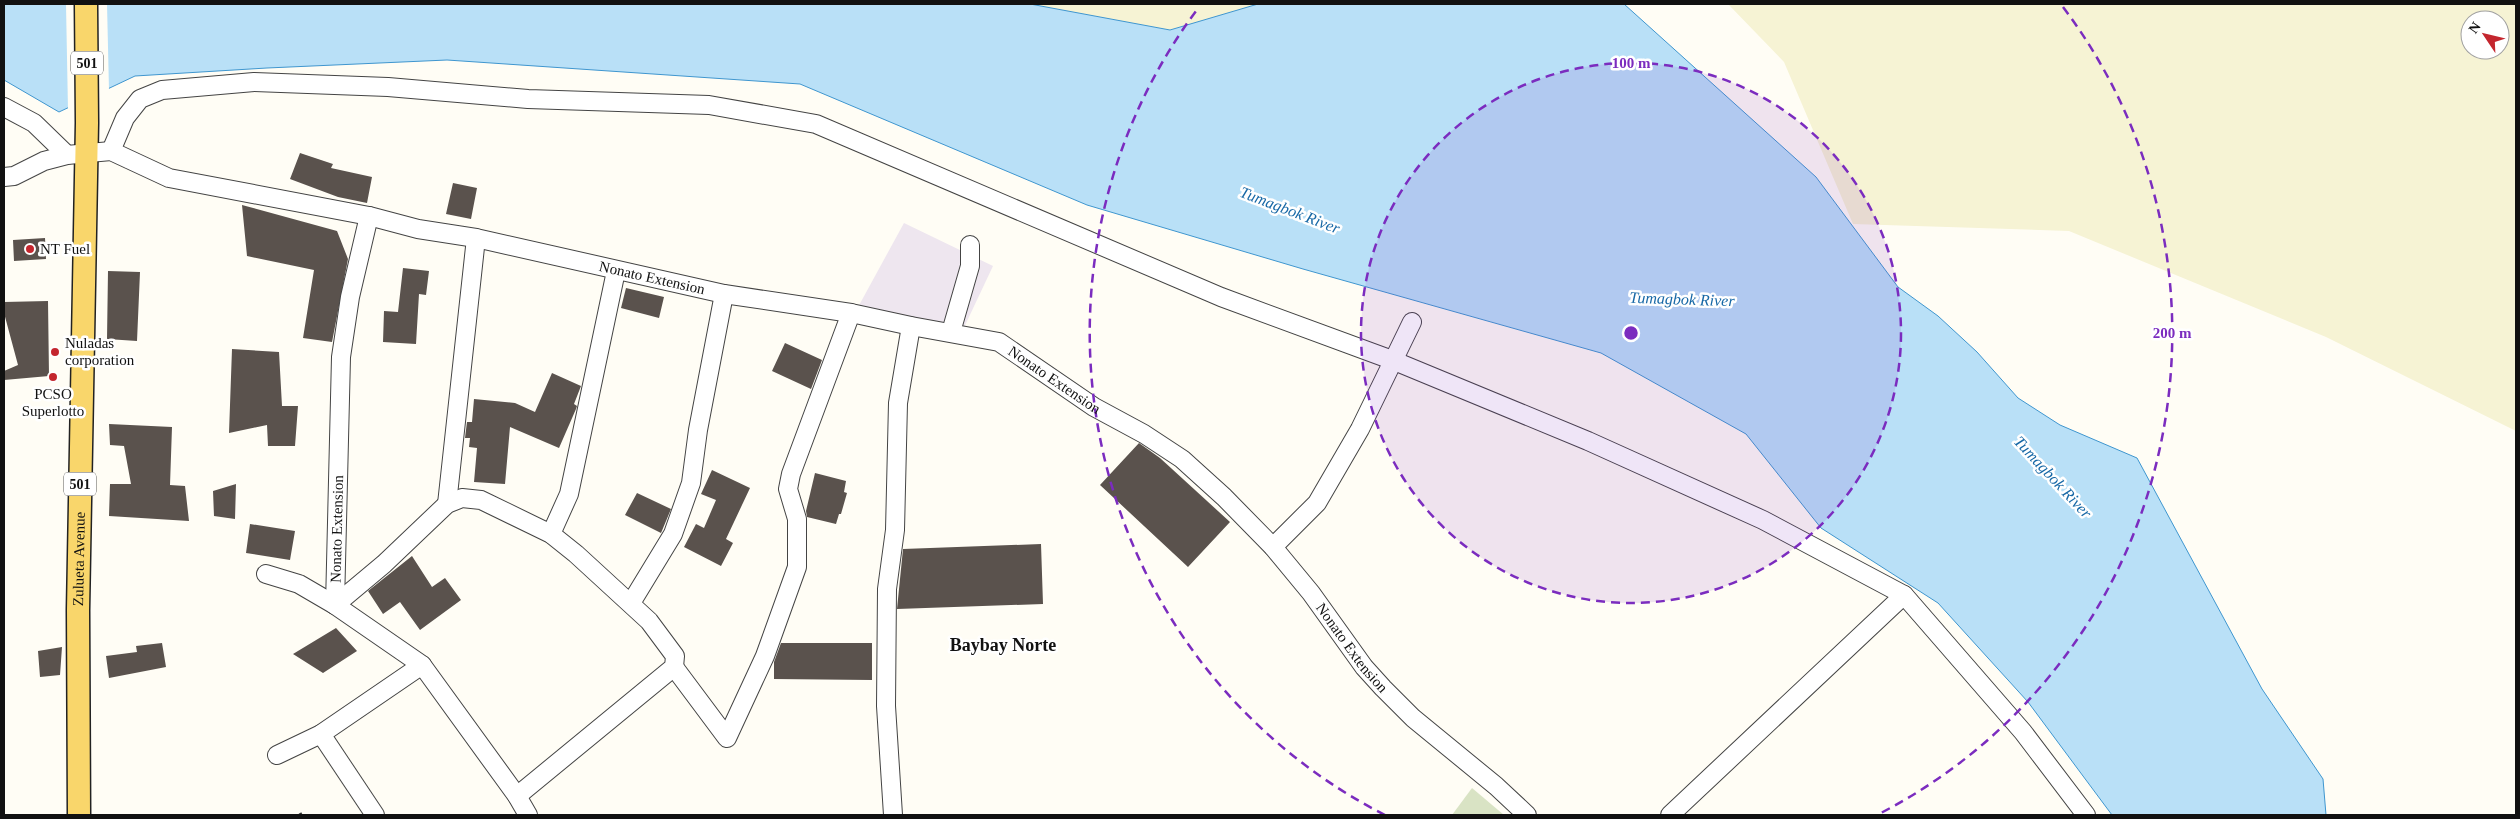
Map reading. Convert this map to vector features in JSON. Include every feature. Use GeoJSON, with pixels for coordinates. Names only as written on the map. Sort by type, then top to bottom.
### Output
{"type":"FeatureCollection","features":[{"type":"Feature","properties":{"kind":"main road","name":"501"},"geometry":{"type":"LineString","coordinates":[[77,154],[87,123],[86,4]]}},
{"type":"Feature","properties":{"kind":"main road","name":"Zulueta Avenue"},"geometry":{"type":"LineString","coordinates":[[77,154],[79,815]]}},
{"type":"Feature","properties":{"kind":"street"},"geometry":{"type":"LineString","coordinates":[[111,151],[125,118],[140,99],[162,90],[254,82],[388,87],[528,100],[709,105],[816,124],[1221,297],[1392,360],[1588,441],[1763,520],[1904,595],[2023,732],[2086,815]]}},
{"type":"Feature","properties":{"kind":"street"},"geometry":{"type":"LineString","coordinates":[[4,107],[34,123],[77,154]]}},
{"type":"Feature","properties":{"kind":"street","name":"Nonato Extension"},"geometry":{"type":"LineString","coordinates":[[4,177],[14,176],[44,161],[77,154],[111,151],[169,178],[369,216],[418,229],[476,238],[724,294],[851,313],[999,342],[1094,407],[1160,444],[1182,459],[1224,497],[1273,547],[1311,593],[1364,667],[1383,688],[1413,718],[1496,786],[1527,815]]}},
{"type":"Feature","properties":{"kind":"street","name":"Nonato Extension"},"geometry":{"type":"LineString","coordinates":[[335,605],[341,357],[350,297],[369,216]]}},
{"type":"Feature","properties":{"kind":"street"},"geometry":{"type":"LineString","coordinates":[[447,504],[476,238]]}},
{"type":"Feature","properties":{"kind":"street"},"geometry":{"type":"LineString","coordinates":[[951,332],[970,266],[970,245]]}},
{"type":"Feature","properties":{"kind":"street"},"geometry":{"type":"LineString","coordinates":[[551,534],[569,494],[616,271]]}},
{"type":"Feature","properties":{"kind":"street"},"geometry":{"type":"LineString","coordinates":[[631,603],[674,534],[691,483],[698,430],[724,294]]}},
{"type":"Feature","properties":{"kind":"street"},"geometry":{"type":"LineString","coordinates":[[335,605],[384,564],[447,504],[462,498],[481,500],[551,534],[650,621],[675,656],[674,666],[726,738],[765,656],[797,567],[797,519],[788,489],[791,474],[851,313]]}},
{"type":"Feature","properties":{"kind":"street"},"geometry":{"type":"LineString","coordinates":[[1273,547],[1317,503],[1360,429],[1412,322]]}},
{"type":"Feature","properties":{"kind":"street"},"geometry":{"type":"LineString","coordinates":[[893,815],[886,706],[887,589],[895,530],[898,403],[911,326]]}},
{"type":"Feature","properties":{"kind":"street","name":"Nonato Extension"},"geometry":{"type":"LineString","coordinates":[[266,574],[298,584],[335,605],[422,665],[517,796],[528,815]]}},
{"type":"Feature","properties":{"kind":"street"},"geometry":{"type":"LineString","coordinates":[[1670,815],[1904,595]]}},
{"type":"Feature","properties":{"kind":"street"},"geometry":{"type":"LineString","coordinates":[[277,755],[321,734],[422,665]]}},
{"type":"Feature","properties":{"kind":"street"},"geometry":{"type":"LineString","coordinates":[[517,796],[674,666]]}},
{"type":"Feature","properties":{"kind":"street"},"geometry":{"type":"LineString","coordinates":[[321,734],[375,815]]}},
{"type":"Feature","properties":{"kind":"shaded area"},"geometry":{"type":"Polygon","coordinates":[[[1030,4],[1258,4],[1170,30],[1030,4]]]}},
{"type":"Feature","properties":{"kind":"shaded area"},"geometry":{"type":"Polygon","coordinates":[[[1728,4],[2516,4],[2516,431],[2326,337],[2069,231],[1853,224],[1784,62],[1728,4]]]}},
{"type":"Feature","properties":{"kind":"shaded area"},"geometry":{"type":"Polygon","coordinates":[[[904,223],[993,266],[960,336],[910,335],[851,320],[904,223]]]}},
{"type":"Feature","properties":{"kind":"green space"},"geometry":{"type":"Polygon","coordinates":[[[1472,788],[1504,815],[1452,815],[1472,788]]]}},
{"type":"Feature","properties":{"kind":"water","name":"Tumagbok River"},"geometry":{"type":"Polygon","coordinates":[[[4,4],[1030,4],[1170,30],[1258,4],[1624,4],[1816,177],[1898,287],[1938,316],[1977,352],[2018,398],[2060,425],[2137,458],[2262,689],[2323,779],[2326,815],[2112,815],[2028,702],[1938,603],[1821,528],[1746,434],[1601,353],[1303,269],[1087,205],[800,84],[447,60],[135,76],[59,112],[4,80],[4,4]]]}},
{"type":"Feature","properties":{"kind":"pier"},"geometry":{"type":"Polygon","coordinates":[[[66,4],[107,4],[109,91],[68,110],[66,4]]]}},
{"type":"Feature","properties":{"kind":"building"},"geometry":{"type":"Polygon","coordinates":[[[300,153],[333,164],[331,168],[372,177],[367,203],[338,197],[290,179],[300,153]]]}},
{"type":"Feature","properties":{"kind":"building"},"geometry":{"type":"Polygon","coordinates":[[[453,183],[477,188],[471,219],[446,214],[453,183]]]}},
{"type":"Feature","properties":{"kind":"building"},"geometry":{"type":"Polygon","coordinates":[[[242,205],[337,231],[348,259],[332,342],[303,338],[314,270],[247,256],[242,205]]]}},
{"type":"Feature","properties":{"kind":"building","name":"NT Fuel"},"geometry":{"type":"Polygon","coordinates":[[[45,238],[46,259],[14,261],[13,240],[45,238]]]}},
{"type":"Feature","properties":{"kind":"building"},"geometry":{"type":"Polygon","coordinates":[[[403,268],[429,271],[426,295],[419,294],[416,344],[383,342],[384,311],[398,312],[403,268]]]}},
{"type":"Feature","properties":{"kind":"building"},"geometry":{"type":"Polygon","coordinates":[[[108,271],[140,272],[137,341],[107,339],[108,271]]]}},
{"type":"Feature","properties":{"kind":"building"},"geometry":{"type":"Polygon","coordinates":[[[626,288],[664,297],[659,318],[621,308],[626,288]]]}},
{"type":"Feature","properties":{"kind":"building"},"geometry":{"type":"Polygon","coordinates":[[[48,301],[49,376],[4,380],[4,371],[18,365],[4,313],[4,302],[48,301]]]}},
{"type":"Feature","properties":{"kind":"building"},"geometry":{"type":"Polygon","coordinates":[[[785,343],[822,360],[811,389],[772,371],[785,343]]]}},
{"type":"Feature","properties":{"kind":"building"},"geometry":{"type":"Polygon","coordinates":[[[232,349],[279,352],[282,406],[298,406],[295,446],[268,446],[267,425],[229,433],[232,349]]]}},
{"type":"Feature","properties":{"kind":"building"},"geometry":{"type":"Polygon","coordinates":[[[552,373],[581,386],[574,404],[577,406],[576,409],[559,448],[510,427],[505,484],[474,482],[477,448],[469,447],[470,438],[465,438],[467,422],[472,422],[474,399],[515,403],[535,412],[552,373]]]}},
{"type":"Feature","properties":{"kind":"building"},"geometry":{"type":"Polygon","coordinates":[[[109,424],[172,427],[170,485],[185,486],[189,521],[109,516],[110,484],[131,484],[124,446],[110,445],[109,424]]]}},
{"type":"Feature","properties":{"kind":"building"},"geometry":{"type":"Polygon","coordinates":[[[1139,443],[1160,458],[1230,522],[1188,567],[1100,485],[1139,443]]]}},
{"type":"Feature","properties":{"kind":"building"},"geometry":{"type":"Polygon","coordinates":[[[712,470],[750,488],[726,539],[733,543],[721,566],[684,547],[696,524],[704,528],[716,500],[701,494],[712,470]]]}},
{"type":"Feature","properties":{"kind":"building"},"geometry":{"type":"Polygon","coordinates":[[[815,473],[846,481],[844,492],[847,493],[836,524],[807,517],[806,511],[815,473]]]}},
{"type":"Feature","properties":{"kind":"building"},"geometry":{"type":"Polygon","coordinates":[[[236,484],[235,519],[214,516],[213,491],[236,484]]]}},
{"type":"Feature","properties":{"kind":"building"},"geometry":{"type":"Polygon","coordinates":[[[637,493],[671,509],[661,533],[625,515],[637,493]]]}},
{"type":"Feature","properties":{"kind":"building"},"geometry":{"type":"Polygon","coordinates":[[[250,524],[295,531],[290,560],[246,553],[250,524]]]}},
{"type":"Feature","properties":{"kind":"building"},"geometry":{"type":"Polygon","coordinates":[[[1041,544],[1043,604],[897,609],[903,549],[1041,544]]]}},
{"type":"Feature","properties":{"kind":"building"},"geometry":{"type":"Polygon","coordinates":[[[412,556],[432,587],[445,578],[461,600],[420,630],[400,602],[383,614],[368,591],[412,556]]]}},
{"type":"Feature","properties":{"kind":"building"},"geometry":{"type":"Polygon","coordinates":[[[336,628],[357,651],[323,673],[293,654],[336,628]]]}},
{"type":"Feature","properties":{"kind":"building"},"geometry":{"type":"Polygon","coordinates":[[[162,643],[166,667],[109,678],[106,656],[137,652],[136,646],[162,643]]]}},
{"type":"Feature","properties":{"kind":"building"},"geometry":{"type":"Polygon","coordinates":[[[781,643],[872,643],[872,680],[774,679],[774,662],[781,643]]]}},
{"type":"Feature","properties":{"kind":"building"},"geometry":{"type":"Polygon","coordinates":[[[62,647],[60,675],[40,677],[38,651],[62,647]]]}},
{"type":"Feature","properties":{"kind":"place","name":"NT Fuel"},"geometry":{"type":"Point","coordinates":[30,249]}},
{"type":"Feature","properties":{"kind":"place","name":"Nuladas corporation"},"geometry":{"type":"Point","coordinates":[55,352]}},
{"type":"Feature","properties":{"kind":"place","name":"PCSO Superlotto"},"geometry":{"type":"Point","coordinates":[53,377]}},
{"type":"Feature","properties":{"kind":"district","name":"Baybay Norte"},"geometry":{"type":"Point","coordinates":[1003,645]}}]}
